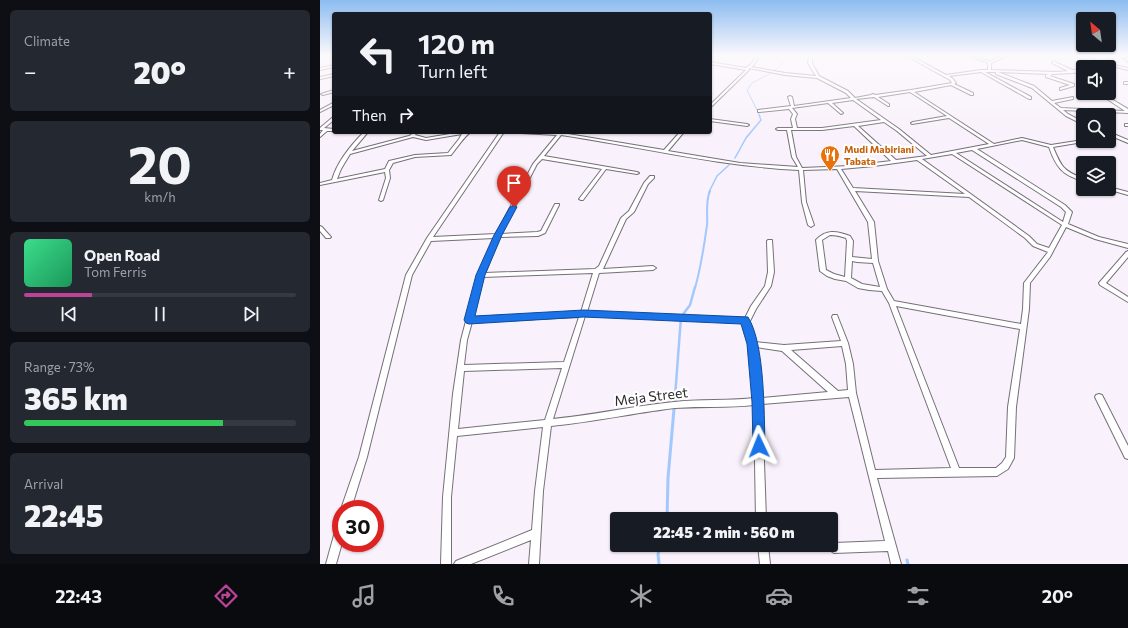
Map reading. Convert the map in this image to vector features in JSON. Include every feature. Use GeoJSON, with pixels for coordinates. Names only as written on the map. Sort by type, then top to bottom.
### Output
{"type":"FeatureCollection","features":[{"type":"Feature","properties":{"kind":"street"},"geometry":{"type":"LineString","coordinates":[[712,104],[735,82]]}},
{"type":"Feature","properties":{"kind":"street"},"geometry":{"type":"LineString","coordinates":[[828,82],[847,92],[930,156]]}},
{"type":"Feature","properties":{"kind":"street"},"geometry":{"type":"LineString","coordinates":[[1002,82],[1030,98]]}},
{"type":"Feature","properties":{"kind":"street"},"geometry":{"type":"LineString","coordinates":[[1021,82],[1033,87],[1060,109],[1076,119]]}},
{"type":"Feature","properties":{"kind":"street"},"geometry":{"type":"LineString","coordinates":[[1061,88],[1073,85],[1065,82]]}},
{"type":"Feature","properties":{"kind":"street"},"geometry":{"type":"LineString","coordinates":[[760,111],[911,91],[952,84],[972,94]]}},
{"type":"Feature","properties":{"kind":"street"},"geometry":{"type":"LineString","coordinates":[[911,91],[993,145]]}},
{"type":"Feature","properties":{"kind":"street"},"geometry":{"type":"LineString","coordinates":[[324,94],[332,92]]}},
{"type":"Feature","properties":{"kind":"street"},"geometry":{"type":"LineString","coordinates":[[873,95],[888,105]]}},
{"type":"Feature","properties":{"kind":"street"},"geometry":{"type":"LineString","coordinates":[[790,97],[795,114],[793,119],[795,129]]}},
{"type":"Feature","properties":{"kind":"street"},"geometry":{"type":"LineString","coordinates":[[1053,102],[1072,98]]}},
{"type":"Feature","properties":{"kind":"street"},"geometry":{"type":"LineString","coordinates":[[1111,100],[1128,112]]}},
{"type":"Feature","properties":{"kind":"street"},"geometry":{"type":"LineString","coordinates":[[829,102],[841,113]]}},
{"type":"Feature","properties":{"kind":"street"},"geometry":{"type":"LineString","coordinates":[[321,111],[332,105]]}},
{"type":"Feature","properties":{"kind":"street"},"geometry":{"type":"LineString","coordinates":[[1060,109],[1128,112]]}},
{"type":"Feature","properties":{"kind":"street"},"geometry":{"type":"LineString","coordinates":[[913,123],[949,117]]}},
{"type":"Feature","properties":{"kind":"street"},"geometry":{"type":"LineString","coordinates":[[320,129],[332,120]]}},
{"type":"Feature","properties":{"kind":"street"},"geometry":{"type":"LineString","coordinates":[[712,120],[747,125]]}},
{"type":"Feature","properties":{"kind":"street"},"geometry":{"type":"LineString","coordinates":[[778,129],[822,129],[856,126],[884,121]]}},
{"type":"Feature","properties":{"kind":"street"},"geometry":{"type":"LineString","coordinates":[[856,126],[895,162]]}},
{"type":"Feature","properties":{"kind":"street"},"geometry":{"type":"LineString","coordinates":[[320,129],[332,130]]}},
{"type":"Feature","properties":{"kind":"street"},"geometry":{"type":"LineString","coordinates":[[320,136],[326,130]]}},
{"type":"Feature","properties":{"kind":"street"},"geometry":{"type":"LineString","coordinates":[[789,130],[794,156],[801,169],[804,202],[811,225]]}},
{"type":"Feature","properties":{"kind":"street"},"geometry":{"type":"LineString","coordinates":[[334,181],[339,167],[364,134]]}},
{"type":"Feature","properties":{"kind":"street"},"geometry":{"type":"LineString","coordinates":[[349,152],[376,147],[414,134],[426,139],[455,134]]}},
{"type":"Feature","properties":{"kind":"street"},"geometry":{"type":"LineString","coordinates":[[381,200],[391,162],[419,155],[449,154],[466,134]]}},
{"type":"Feature","properties":{"kind":"street"},"geometry":{"type":"LineString","coordinates":[[349,500],[363,457],[408,279],[429,239],[501,134]]}},
{"type":"Feature","properties":{"kind":"street"},"geometry":{"type":"LineString","coordinates":[[446,564],[447,498],[457,394],[464,340],[469,320],[481,275],[498,235],[540,157],[559,134]]}},
{"type":"Feature","properties":{"kind":"street"},"geometry":{"type":"LineString","coordinates":[[566,134],[712,160],[801,169],[895,162],[1022,140],[1051,146],[1076,142]]}},
{"type":"Feature","properties":{"kind":"street"},"geometry":{"type":"LineString","coordinates":[[666,152],[680,134]]}},
{"type":"Feature","properties":{"kind":"street"},"geometry":{"type":"LineString","coordinates":[[1116,136],[1121,139]]}},
{"type":"Feature","properties":{"kind":"street"},"geometry":{"type":"LineString","coordinates":[[1116,139],[1128,140]]}},
{"type":"Feature","properties":{"kind":"street"},"geometry":{"type":"LineString","coordinates":[[1051,146],[1059,167],[1065,172],[1076,177]]}},
{"type":"Feature","properties":{"kind":"street"},"geometry":{"type":"LineString","coordinates":[[873,474],[997,472],[1002,470],[1009,462],[1012,407],[1023,327],[1027,283],[1051,251],[1065,225],[1068,210],[972,148]]}},
{"type":"Feature","properties":{"kind":"street"},"geometry":{"type":"LineString","coordinates":[[952,152],[1065,225],[1097,238],[1128,246]]}},
{"type":"Feature","properties":{"kind":"street"},"geometry":{"type":"LineString","coordinates":[[540,157],[637,173]]}},
{"type":"Feature","properties":{"kind":"street"},"geometry":{"type":"LineString","coordinates":[[918,158],[1027,237],[1035,245],[1051,251]]}},
{"type":"Feature","properties":{"kind":"street"},"geometry":{"type":"LineString","coordinates":[[838,167],[871,222],[875,261],[884,288],[892,303],[957,473]]}},
{"type":"Feature","properties":{"kind":"street"},"geometry":{"type":"LineString","coordinates":[[581,199],[605,168]]}},
{"type":"Feature","properties":{"kind":"street"},"geometry":{"type":"LineString","coordinates":[[320,184],[388,170]]}},
{"type":"Feature","properties":{"kind":"street"},"geometry":{"type":"LineString","coordinates":[[534,564],[539,491],[548,422],[597,271],[601,267],[624,218],[631,212],[646,183],[652,177]]}},
{"type":"Feature","properties":{"kind":"street"},"geometry":{"type":"LineString","coordinates":[[852,189],[970,196]]}},
{"type":"Feature","properties":{"kind":"street"},"geometry":{"type":"LineString","coordinates":[[1116,190],[1128,194]]}},
{"type":"Feature","properties":{"kind":"street"},"geometry":{"type":"LineString","coordinates":[[429,239],[541,233],[552,217],[557,205]]}},
{"type":"Feature","properties":{"kind":"street"},"geometry":{"type":"LineString","coordinates":[[320,228],[328,237]]}},
{"type":"Feature","properties":{"kind":"street"},"geometry":{"type":"LineString","coordinates":[[848,279],[850,241],[848,237],[831,233],[824,234],[819,240],[823,271],[828,275],[848,279],[860,287],[884,288]]}},
{"type":"Feature","properties":{"kind":"street"},"geometry":{"type":"LineString","coordinates":[[761,512],[758,402],[752,344],[746,322],[753,308],[768,286],[772,272],[770,241]]}},
{"type":"Feature","properties":{"kind":"street"},"geometry":{"type":"LineString","coordinates":[[1128,253],[1102,283],[1128,300]]}},
{"type":"Feature","properties":{"kind":"street"},"geometry":{"type":"LineString","coordinates":[[849,258],[875,261]]}},
{"type":"Feature","properties":{"kind":"street"},"geometry":{"type":"LineString","coordinates":[[481,275],[653,268]]}},
{"type":"Feature","properties":{"kind":"street"},"geometry":{"type":"LineString","coordinates":[[892,303],[1023,327]]}},
{"type":"Feature","properties":{"kind":"street"},"geometry":{"type":"LineString","coordinates":[[469,320],[584,314],[740,319],[746,322]]}},
{"type":"Feature","properties":{"kind":"street"},"geometry":{"type":"LineString","coordinates":[[835,318],[844,343],[852,377],[852,393],[896,564]]}},
{"type":"Feature","properties":{"kind":"street"},"geometry":{"type":"LineString","coordinates":[[752,344],[784,348],[844,343]]}},
{"type":"Feature","properties":{"kind":"street"},"geometry":{"type":"LineString","coordinates":[[784,348],[836,394]]}},
{"type":"Feature","properties":{"kind":"street"},"geometry":{"type":"LineString","coordinates":[[461,368],[566,365]]}},
{"type":"Feature","properties":{"kind":"street","name":"Meja Street"},"geometry":{"type":"LineString","coordinates":[[454,433],[576,420],[674,405],[758,402],[852,393]]}},
{"type":"Feature","properties":{"kind":"street"},"geometry":{"type":"LineString","coordinates":[[1099,397],[1128,455]]}},
{"type":"Feature","properties":{"kind":"street"},"geometry":{"type":"LineString","coordinates":[[459,564],[536,534]]}},
{"type":"Feature","properties":{"kind":"street"},"geometry":{"type":"LineString","coordinates":[[838,548],[891,546]]}},
{"type":"Feature","properties":{"kind":"street"},"geometry":{"type":"LineString","coordinates":[[331,564],[334,552]]}},
{"type":"Feature","properties":{"kind":"street"},"geometry":{"type":"LineString","coordinates":[[764,552],[765,564]]}},
{"type":"Feature","properties":{"kind":"waterway"},"geometry":{"type":"LineString","coordinates":[[753,82],[747,90],[760,116]]}},
{"type":"Feature","properties":{"kind":"waterway"},"geometry":{"type":"LineString","coordinates":[[735,158],[746,138],[761,120],[759,115]]}},
{"type":"Feature","properties":{"kind":"waterway"},"geometry":{"type":"LineString","coordinates":[[709,192],[717,176],[729,165]]}},
{"type":"Feature","properties":{"kind":"waterway"},"geometry":{"type":"LineString","coordinates":[[695,288],[705,241],[708,195],[710,191]]}},
{"type":"Feature","properties":{"kind":"waterway"},"geometry":{"type":"LineString","coordinates":[[674,410],[681,317],[690,305],[695,287]]}},
{"type":"Feature","properties":{"kind":"waterway"},"geometry":{"type":"LineString","coordinates":[[667,512],[668,478],[674,409]]}},
{"type":"Feature","properties":{"kind":"waterway"},"geometry":{"type":"LineString","coordinates":[[659,552],[659,564]]}},
{"type":"Feature","properties":{"kind":"waterway"},"geometry":{"type":"LineString","coordinates":[[907,560],[908,564]]}},
{"type":"Feature","properties":{"kind":"place","name":"Mudi Mabiriani Tabata"},"geometry":{"type":"Point","coordinates":[830,172]}},
{"type":"Feature","properties":{"kind":"route"},"geometry":{"type":"LineString","coordinates":[[514,207],[498,235],[481,275],[469,320],[584,314],[618,314],[744,320],[748,326],[752,344],[758,402],[759,446]]}}]}
